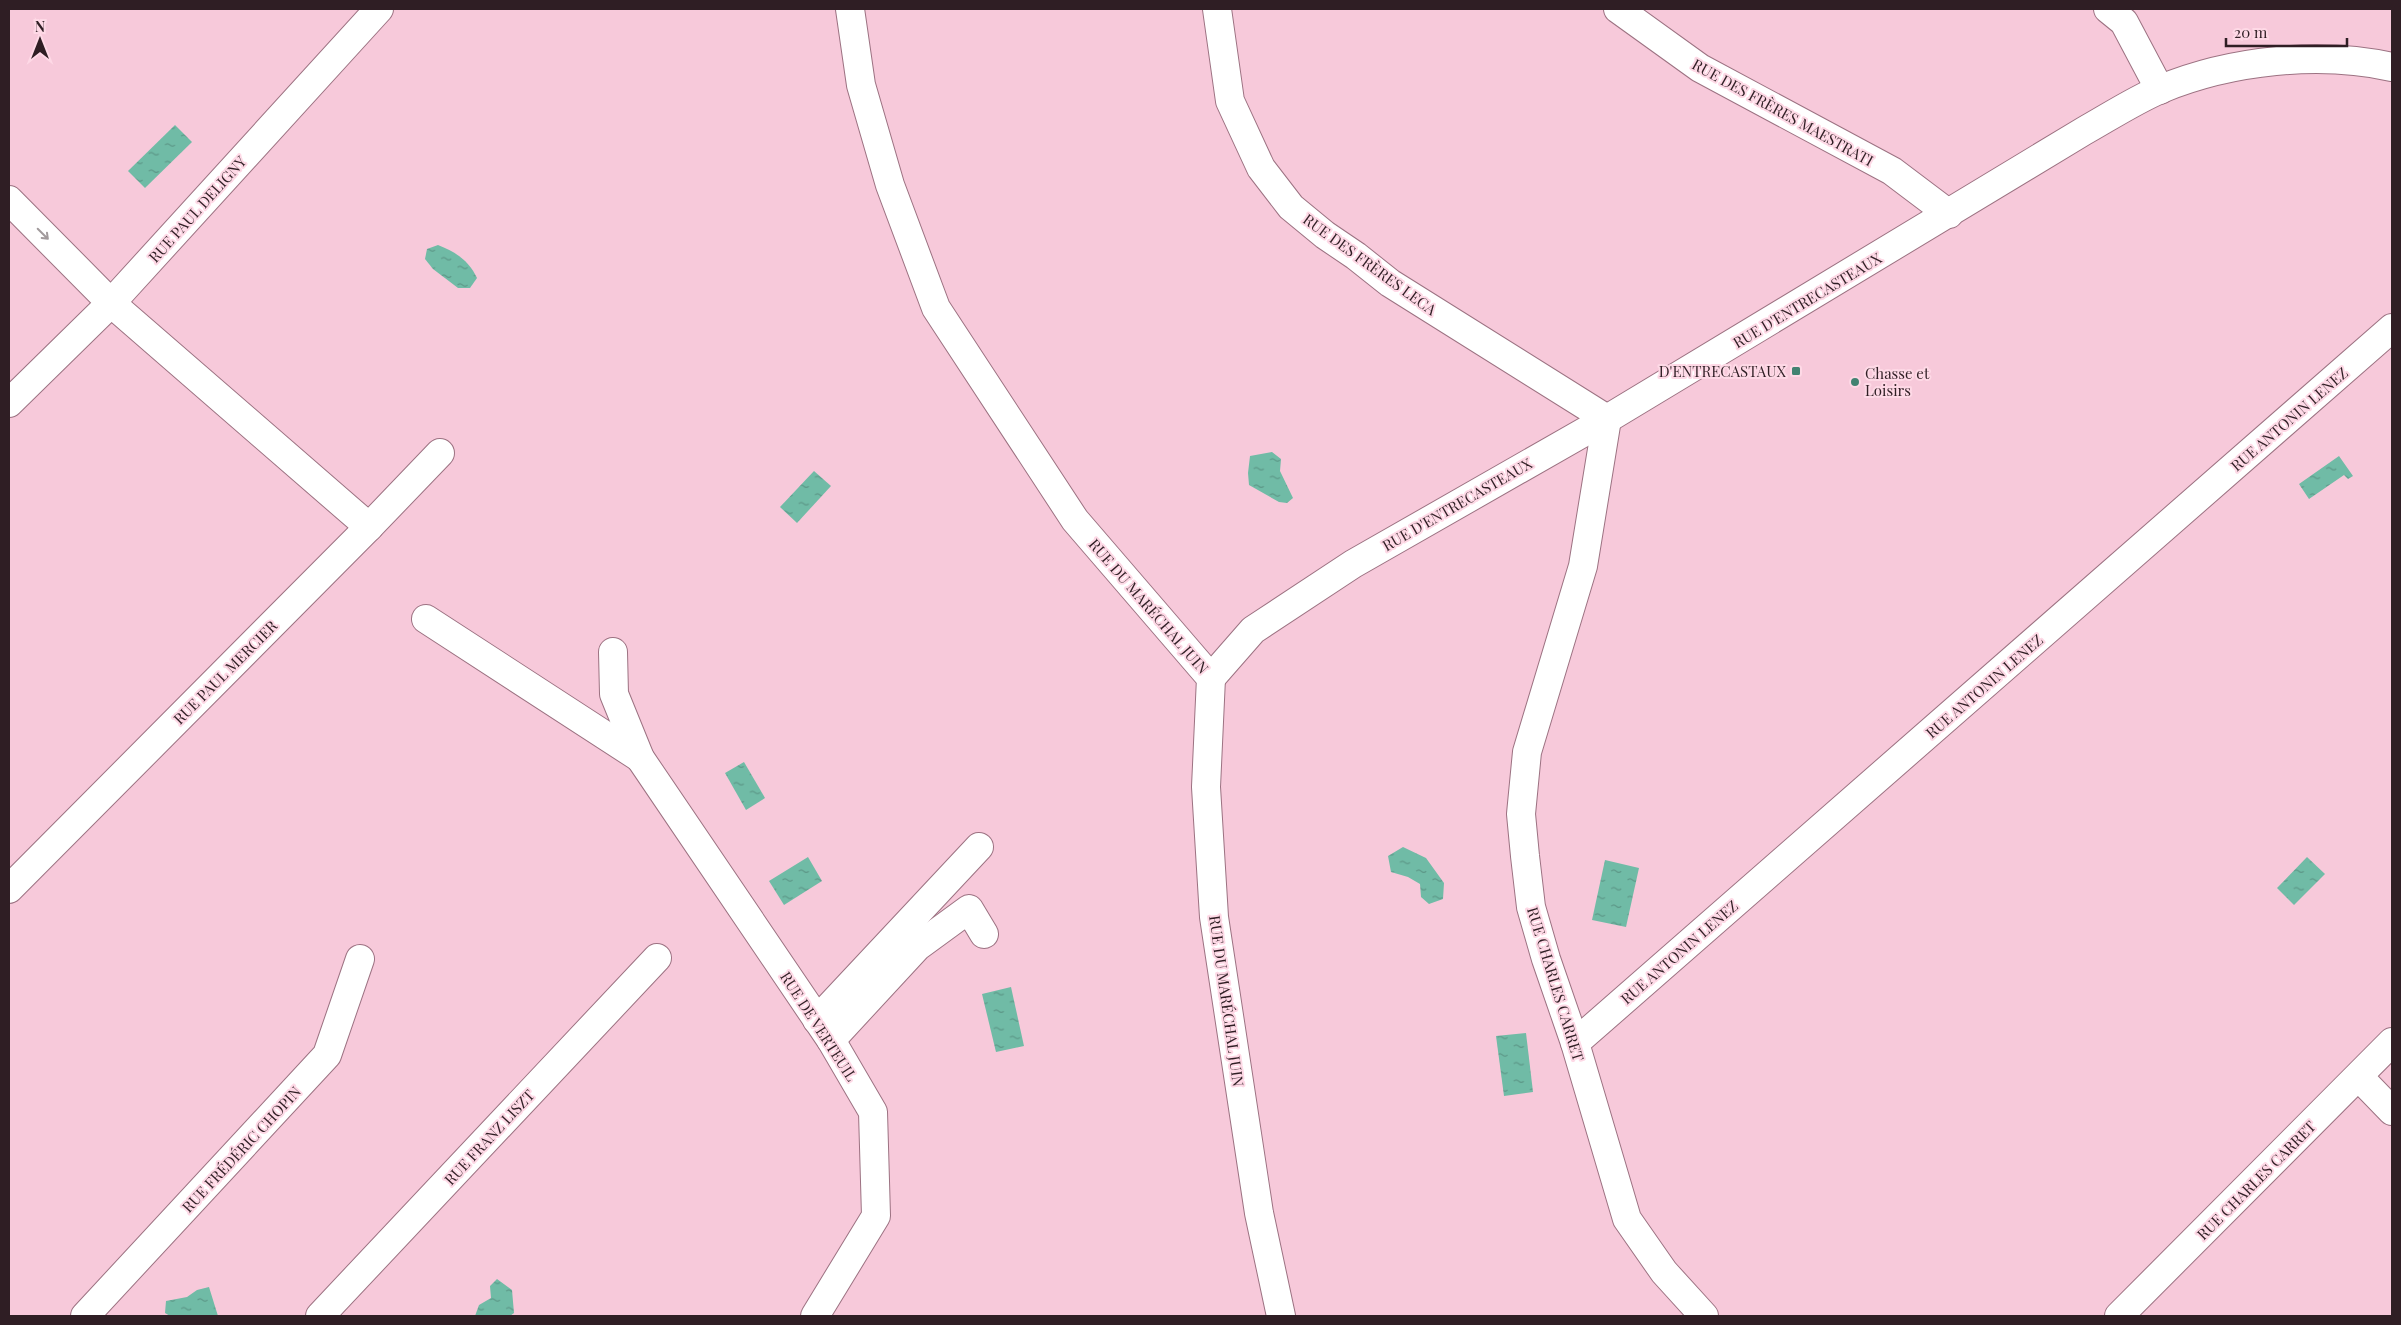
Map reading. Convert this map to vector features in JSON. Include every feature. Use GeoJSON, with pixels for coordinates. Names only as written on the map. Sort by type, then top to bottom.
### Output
{"type":"FeatureCollection","features":[{"type":"Feature","properties":{"kind":"street","name":"RUE PAUL DELIGNY"},"geometry":{"type":"LineString","coordinates":[[9,403],[112,303],[379,9]]}},
{"type":"Feature","properties":{"kind":"street","name":"RUE DU MARÉCHAL JUIN"},"geometry":{"type":"LineString","coordinates":[[850,9],[861,85],[890,185],[936,308],[1075,520],[1211,678],[1206,788],[1214,917],[1259,1213],[1282,1316]]}},
{"type":"Feature","properties":{"kind":"street","name":"RUE DES FRÈRES LECA"},"geometry":{"type":"LineString","coordinates":[[1217,9],[1230,101],[1261,168],[1291,207],[1325,235],[1356,256],[1390,283],[1607,419]]}},
{"type":"Feature","properties":{"kind":"street","name":"RUE DES FRÈRES MAESTRATI"},"geometry":{"type":"LineString","coordinates":[[1618,9],[1700,68],[1892,171],[1949,214]]}},
{"type":"Feature","properties":{"kind":"street"},"geometry":{"type":"LineString","coordinates":[[2108,9],[2124,22],[2160,90]]}},
{"type":"Feature","properties":{"kind":"street","name":"RUE D'ENTRECASTEAUX"},"geometry":{"type":"LineString","coordinates":[[1211,678],[1253,630],[1353,564],[1607,419],[2084,131],[2160,90],[2215,70],[2301,59],[2360,60],[2392,67]]}},
{"type":"Feature","properties":{"kind":"street"},"geometry":{"type":"LineString","coordinates":[[9,200],[112,303],[369,527]]}},
{"type":"Feature","properties":{"kind":"street","name":"RUE ANTONIN LENEZ"},"geometry":{"type":"LineString","coordinates":[[1575,1043],[2392,328]]}},
{"type":"Feature","properties":{"kind":"street","name":"RUE CHARLES CARRET"},"geometry":{"type":"LineString","coordinates":[[1607,419],[1583,566],[1527,752],[1521,814],[1531,908],[1546,959],[1575,1043],[1627,1219],[1664,1272],[1704,1316]]}},
{"type":"Feature","properties":{"kind":"street","name":"RUE PAUL MERCIER"},"geometry":{"type":"LineString","coordinates":[[9,889],[369,527],[440,453]]}},
{"type":"Feature","properties":{"kind":"street"},"geometry":{"type":"LineString","coordinates":[[426,619],[640,758]]}},
{"type":"Feature","properties":{"kind":"street"},"geometry":{"type":"LineString","coordinates":[[613,652],[614,694],[640,758]]}},
{"type":"Feature","properties":{"kind":"street","name":"RUE DE VERTEUIL"},"geometry":{"type":"LineString","coordinates":[[640,758],[824,1030],[873,1112],[876,1216],[815,1316]]}},
{"type":"Feature","properties":{"kind":"street"},"geometry":{"type":"LineString","coordinates":[[824,1030],[979,848]]}},
{"type":"Feature","properties":{"kind":"street"},"geometry":{"type":"LineString","coordinates":[[824,1030],[917,947],[969,910],[984,934]]}},
{"type":"Feature","properties":{"kind":"street","name":"RUE FRANZ LISZT"},"geometry":{"type":"LineString","coordinates":[[320,1316],[657,958]]}},
{"type":"Feature","properties":{"kind":"street","name":"RUE FRÉDÉRIC CHOPIN"},"geometry":{"type":"LineString","coordinates":[[85,1316],[327,1055],[360,959]]}},
{"type":"Feature","properties":{"kind":"street","name":"RUE CHARLES CARRET"},"geometry":{"type":"LineString","coordinates":[[2119,1316],[2392,1042]]}},
{"type":"Feature","properties":{"kind":"street"},"geometry":{"type":"LineString","coordinates":[[2359,1077],[2392,1111]]}},
{"type":"Feature","properties":{"kind":"water"},"geometry":{"type":"Polygon","coordinates":[[[175,125],[192,142],[145,188],[128,171],[175,125]]]}},
{"type":"Feature","properties":{"kind":"water"},"geometry":{"type":"Polygon","coordinates":[[[438,245],[456,254],[474,272],[477,278],[470,288],[458,288],[433,269],[425,259],[427,249],[438,245]]]}},
{"type":"Feature","properties":{"kind":"water"},"geometry":{"type":"Polygon","coordinates":[[[1272,452],[1281,459],[1280,471],[1293,498],[1287,503],[1279,502],[1249,485],[1250,456],[1272,452]]]}},
{"type":"Feature","properties":{"kind":"water"},"geometry":{"type":"Polygon","coordinates":[[[2339,456],[2353,476],[2348,479],[2344,475],[2309,499],[2299,484],[2339,456]]]}},
{"type":"Feature","properties":{"kind":"water"},"geometry":{"type":"Polygon","coordinates":[[[814,471],[831,486],[797,523],[780,507],[814,471]]]}},
{"type":"Feature","properties":{"kind":"water"},"geometry":{"type":"Polygon","coordinates":[[[744,762],[765,798],[746,810],[725,773],[744,762]]]}},
{"type":"Feature","properties":{"kind":"water"},"geometry":{"type":"Polygon","coordinates":[[[1403,847],[1426,858],[1444,883],[1443,899],[1429,904],[1421,897],[1420,884],[1408,877],[1391,872],[1388,856],[1403,847]]]}},
{"type":"Feature","properties":{"kind":"water"},"geometry":{"type":"Polygon","coordinates":[[[808,857],[822,881],[784,905],[769,881],[808,857]]]}},
{"type":"Feature","properties":{"kind":"water"},"geometry":{"type":"Polygon","coordinates":[[[2307,857],[2325,874],[2294,905],[2277,888],[2307,857]]]}},
{"type":"Feature","properties":{"kind":"water"},"geometry":{"type":"Polygon","coordinates":[[[1605,860],[1639,868],[1626,927],[1592,920],[1605,860]]]}},
{"type":"Feature","properties":{"kind":"water"},"geometry":{"type":"Polygon","coordinates":[[[1011,987],[1024,1046],[996,1052],[982,994],[1011,987]]]}},
{"type":"Feature","properties":{"kind":"water"},"geometry":{"type":"Polygon","coordinates":[[[1526,1033],[1533,1092],[1504,1096],[1496,1036],[1526,1033]]]}},
{"type":"Feature","properties":{"kind":"water"},"geometry":{"type":"Polygon","coordinates":[[[497,1279],[512,1290],[514,1313],[510,1316],[475,1316],[479,1305],[491,1298],[490,1286],[497,1279]]]}},
{"type":"Feature","properties":{"kind":"water"},"geometry":{"type":"Polygon","coordinates":[[[209,1287],[218,1316],[170,1316],[165,1313],[166,1301],[187,1297],[197,1290],[209,1287]]]}},
{"type":"Feature","properties":{"kind":"place","name":"D'ENTRECASTAUX"},"geometry":{"type":"Point","coordinates":[1796,371]}},
{"type":"Feature","properties":{"kind":"place","name":"Chasse et Loisirs"},"geometry":{"type":"Point","coordinates":[1855,382]}}]}
